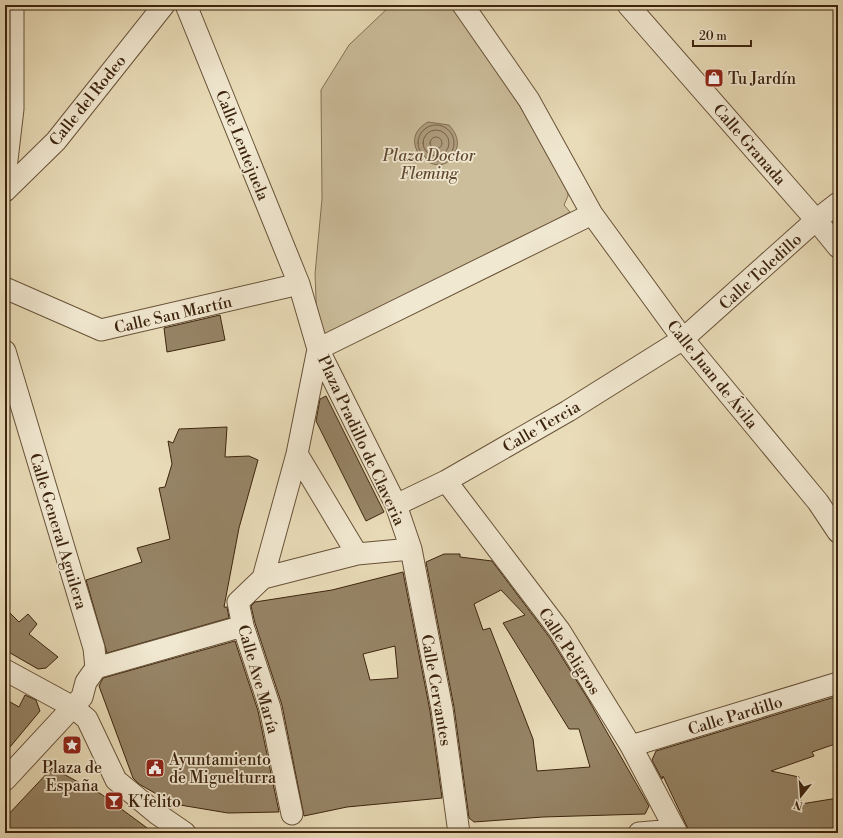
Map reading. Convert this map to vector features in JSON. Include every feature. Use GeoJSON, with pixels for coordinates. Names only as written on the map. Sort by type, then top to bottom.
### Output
{"type":"FeatureCollection","features":[{"type":"Feature","properties":{"kind":"street"},"geometry":{"type":"LineString","coordinates":[[5,177],[13,109],[13,5]]}},
{"type":"Feature","properties":{"kind":"street","name":"Calle del Rodeo"},"geometry":{"type":"LineString","coordinates":[[5,191],[56,141],[164,5]]}},
{"type":"Feature","properties":{"kind":"street","name":"Calle Lentejuela"},"geometry":{"type":"LineString","coordinates":[[186,5],[300,284]]}},
{"type":"Feature","properties":{"kind":"street","name":"Calle Juan de Ávila"},"geometry":{"type":"LineString","coordinates":[[464,5],[528,100],[592,214],[683,340],[818,502],[838,532]]}},
{"type":"Feature","properties":{"kind":"street","name":"Calle Granada"},"geometry":{"type":"LineString","coordinates":[[628,5],[838,247]]}},
{"type":"Feature","properties":{"kind":"street","name":"Calle Toledillo"},"geometry":{"type":"LineString","coordinates":[[683,340],[816,220],[838,203]]}},
{"type":"Feature","properties":{"kind":"street"},"geometry":{"type":"LineString","coordinates":[[318,349],[592,214]]}},
{"type":"Feature","properties":{"kind":"street","name":"Calle San Martín"},"geometry":{"type":"LineString","coordinates":[[5,288],[101,330],[300,284]]}},
{"type":"Feature","properties":{"kind":"street","name":"Plaza Pradillo de Claveria"},"geometry":{"type":"LineString","coordinates":[[300,284],[318,349],[396,506],[411,549],[357,554],[262,578],[297,454],[318,349]]}},
{"type":"Feature","properties":{"kind":"street","name":"Calle Tercia"},"geometry":{"type":"LineString","coordinates":[[396,506],[446,481],[568,411],[683,340]]}},
{"type":"Feature","properties":{"kind":"street","name":"Calle General Aguilera"},"geometry":{"type":"LineString","coordinates":[[5,351],[94,648],[96,668]]}},
{"type":"Feature","properties":{"kind":"street"},"geometry":{"type":"LineString","coordinates":[[297,454],[357,554]]}},
{"type":"Feature","properties":{"kind":"street","name":"Calle Peligros"},"geometry":{"type":"LineString","coordinates":[[446,481],[560,631],[631,746],[676,831]]}},
{"type":"Feature","properties":{"kind":"street","name":"Calle Cervantes"},"geometry":{"type":"LineString","coordinates":[[411,549],[442,709],[459,833]]}},
{"type":"Feature","properties":{"kind":"street","name":"Calle Ave María"},"geometry":{"type":"LineString","coordinates":[[262,578],[238,602],[243,626],[270,708],[292,814]]}},
{"type":"Feature","properties":{"kind":"street"},"geometry":{"type":"LineString","coordinates":[[5,780],[82,696],[86,682],[96,668],[243,626]]}},
{"type":"Feature","properties":{"kind":"street"},"geometry":{"type":"LineString","coordinates":[[5,670],[73,707],[87,719],[116,780],[156,813],[185,833]]}},
{"type":"Feature","properties":{"kind":"street","name":"Calle Pardillo"},"geometry":{"type":"LineString","coordinates":[[631,746],[838,683]]}},
{"type":"Feature","properties":{"kind":"street"},"geometry":{"type":"LineString","coordinates":[[639,833],[676,831]]}},
{"type":"Feature","properties":{"kind":"green space","name":"Plaza Doctor Fleming"},"geometry":{"type":"Polygon","coordinates":[[[391,5],[456,5],[567,181],[568,196],[564,205],[570,212],[318,349],[315,274],[322,199],[321,90],[349,45],[391,5]]]}},
{"type":"Feature","properties":{"kind":"water"},"geometry":{"type":"Polygon","coordinates":[[[428,122],[449,125],[456,136],[456,150],[450,161],[441,165],[431,163],[423,158],[417,150],[415,141],[418,131],[428,122]]]}},
{"type":"Feature","properties":{"kind":"building"},"geometry":{"type":"Polygon","coordinates":[[[220,315],[225,340],[167,352],[164,328],[220,315]]]}},
{"type":"Feature","properties":{"kind":"building"},"geometry":{"type":"Polygon","coordinates":[[[326,396],[384,512],[366,521],[316,421],[320,399],[326,396]]]}},
{"type":"Feature","properties":{"kind":"building"},"geometry":{"type":"Polygon","coordinates":[[[227,427],[225,457],[249,456],[258,460],[239,528],[224,607],[227,607],[229,618],[107,653],[86,580],[142,562],[137,548],[170,539],[159,488],[165,487],[172,464],[168,441],[173,443],[179,429],[227,427]]]}},
{"type":"Feature","properties":{"kind":"building"},"geometry":{"type":"Polygon","coordinates":[[[444,554],[460,554],[460,557],[492,561],[550,638],[588,699],[649,806],[645,814],[543,817],[474,822],[469,818],[454,707],[426,562],[444,554]],[[501,590],[474,604],[483,630],[490,628],[533,739],[537,771],[590,767],[579,729],[569,729],[503,623],[525,615],[501,590]]]}},
{"type":"Feature","properties":{"kind":"building"},"geometry":{"type":"Polygon","coordinates":[[[403,572],[430,711],[442,798],[347,807],[304,816],[282,705],[255,623],[251,606],[255,602],[332,590],[403,572]],[[395,646],[363,654],[370,680],[398,678],[395,646]]]}},
{"type":"Feature","properties":{"kind":"building"},"geometry":{"type":"Polygon","coordinates":[[[5,608],[19,622],[28,614],[37,624],[29,634],[58,657],[46,668],[38,669],[5,650],[5,608]]]}},
{"type":"Feature","properties":{"kind":"building"},"geometry":{"type":"Polygon","coordinates":[[[235,641],[258,711],[279,812],[228,813],[174,804],[139,784],[133,778],[99,686],[103,678],[235,641]]]}},
{"type":"Feature","properties":{"kind":"building"},"geometry":{"type":"Polygon","coordinates":[[[25,695],[36,700],[40,711],[5,753],[5,699],[19,707],[25,695]]]}},
{"type":"Feature","properties":{"kind":"building"},"geometry":{"type":"Polygon","coordinates":[[[838,696],[838,743],[812,752],[814,756],[771,771],[799,777],[801,804],[838,798],[838,833],[690,833],[663,776],[662,779],[652,760],[656,751],[838,696]]]}},
{"type":"Feature","properties":{"kind":"building"},"geometry":{"type":"Polygon","coordinates":[[[52,768],[101,794],[154,833],[5,833],[5,818],[52,768]]]}},
{"type":"Feature","properties":{"kind":"place","name":"Tu Jardín"},"geometry":{"type":"Point","coordinates":[714,78]}},
{"type":"Feature","properties":{"kind":"place","name":"Plaza de España"},"geometry":{"type":"Point","coordinates":[72,745]}},
{"type":"Feature","properties":{"kind":"place","name":"Ayuntamiento de Miguelturra"},"geometry":{"type":"Point","coordinates":[155,768]}},
{"type":"Feature","properties":{"kind":"place","name":"K'felito"},"geometry":{"type":"Point","coordinates":[114,801]}}]}
